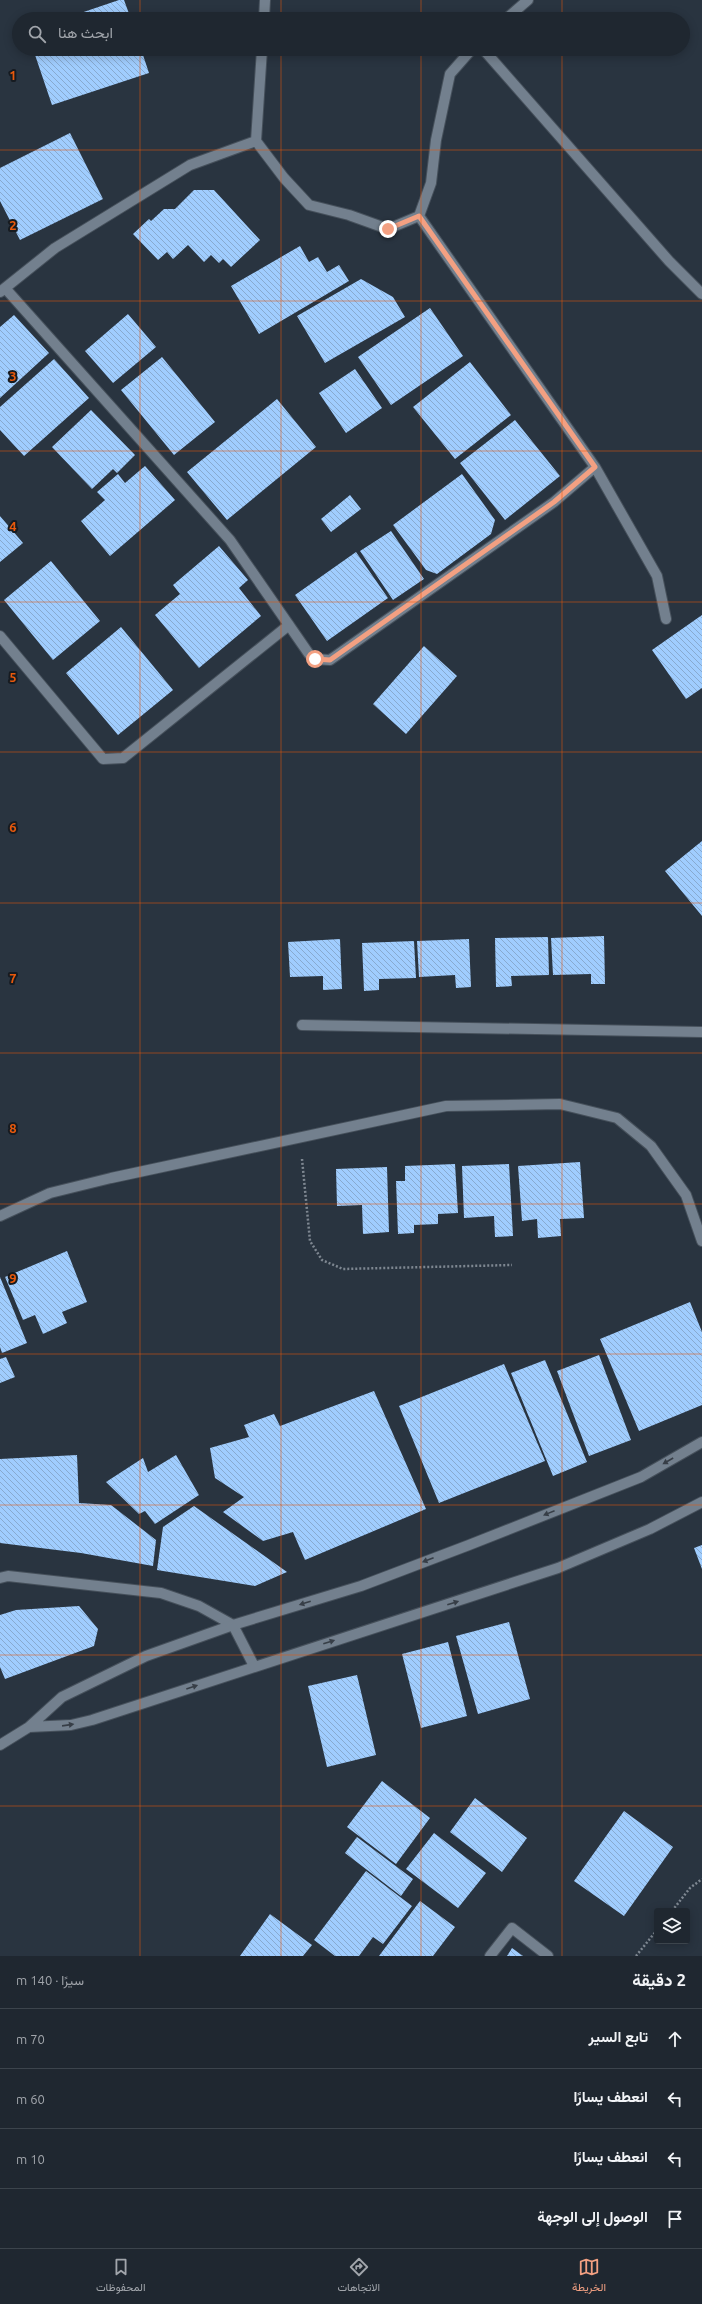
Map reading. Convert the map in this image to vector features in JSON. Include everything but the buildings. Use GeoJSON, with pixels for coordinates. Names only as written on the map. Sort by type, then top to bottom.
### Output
{"type":"FeatureCollection","features":[{"type":"Feature","properties":{"kind":"street"},"geometry":{"type":"LineString","coordinates":[[264,12],[265,0]]}},
{"type":"Feature","properties":{"kind":"street"},"geometry":{"type":"LineString","coordinates":[[514,12],[528,0]]}},
{"type":"Feature","properties":{"kind":"street"},"geometry":{"type":"LineString","coordinates":[[262,56],[256,141],[284,178],[310,205],[349,215],[388,229],[419,216],[430,183],[436,140],[450,74],[466,56]]}},
{"type":"Feature","properties":{"kind":"street"},"geometry":{"type":"LineString","coordinates":[[489,56],[669,261],[702,294]]}},
{"type":"Feature","properties":{"kind":"street"},"geometry":{"type":"LineString","coordinates":[[256,141],[190,165],[55,248],[3,290],[230,540],[309,654],[315,659],[330,660],[554,502],[595,467]]}},
{"type":"Feature","properties":{"kind":"street"},"geometry":{"type":"LineString","coordinates":[[419,216],[595,467],[657,576],[666,620]]}},
{"type":"Feature","properties":{"kind":"street"},"geometry":{"type":"LineString","coordinates":[[0,636],[103,759],[123,758],[289,625]]}},
{"type":"Feature","properties":{"kind":"street"},"geometry":{"type":"LineString","coordinates":[[302,1025],[702,1032]]}},
{"type":"Feature","properties":{"kind":"street"},"geometry":{"type":"LineString","coordinates":[[0,1216],[50,1194],[300,1137],[446,1106],[560,1104],[617,1118],[651,1146],[686,1194],[702,1241]]}},
{"type":"Feature","properties":{"kind":"street"},"geometry":{"type":"LineString","coordinates":[[0,1745],[30,1727],[62,1698],[96,1679],[146,1656],[233,1624],[361,1586],[469,1545],[641,1477],[702,1442]]}},
{"type":"Feature","properties":{"kind":"street"},"geometry":{"type":"LineString","coordinates":[[30,1727],[64,1725],[92,1720],[558,1568],[650,1529],[702,1502]]}},
{"type":"Feature","properties":{"kind":"street"},"geometry":{"type":"LineString","coordinates":[[0,1578],[8,1576],[161,1593],[199,1606],[233,1624],[254,1666]]}},
{"type":"Feature","properties":{"kind":"street"},"geometry":{"type":"LineString","coordinates":[[490,1956],[512,1928],[548,1956]]}},
{"type":"Feature","properties":{"kind":"path"},"geometry":{"type":"LineString","coordinates":[[300,1137],[310,1241],[322,1260],[343,1269],[512,1265]]}},
{"type":"Feature","properties":{"kind":"path"},"geometry":{"type":"LineString","coordinates":[[674,1908],[690,1888],[702,1879]]}},
{"type":"Feature","properties":{"kind":"path"},"geometry":{"type":"LineString","coordinates":[[636,1956],[654,1934]]}},
{"type":"Feature","properties":{"kind":"route"},"geometry":{"type":"LineString","coordinates":[[315,659],[330,660],[554,502],[595,467],[419,216],[388,229]]}}]}
